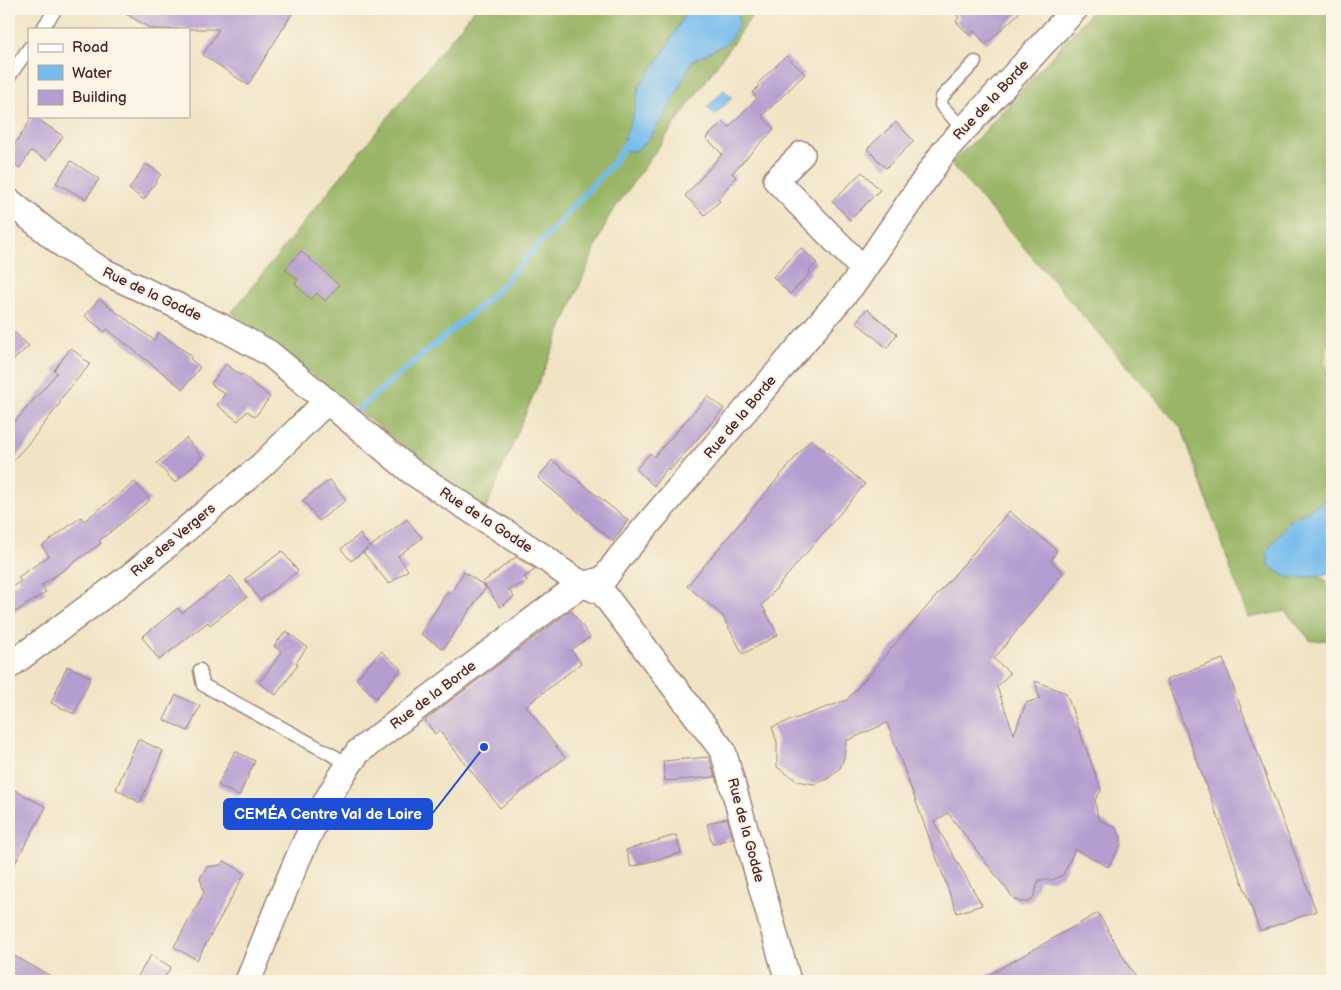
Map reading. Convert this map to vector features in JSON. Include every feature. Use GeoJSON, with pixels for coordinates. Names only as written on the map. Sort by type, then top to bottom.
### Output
{"type":"FeatureCollection","features":[{"type":"Feature","properties":{"kind":"street","name":"Rue de la Borde"},"geometry":{"type":"LineString","coordinates":[[248,981],[296,864],[334,786],[358,752],[566,595],[583,585],[604,579],[620,557],[863,269],[944,150],[1075,9]]}},
{"type":"Feature","properties":{"kind":"street"},"geometry":{"type":"LineString","coordinates":[[802,154],[776,180],[863,269]]}},
{"type":"Feature","properties":{"kind":"street","name":"Rue de la Godde"},"geometry":{"type":"LineString","coordinates":[[9,201],[66,247],[103,271],[220,326],[269,353],[412,472],[548,560],[564,574],[583,585],[603,593],[724,751],[788,981]]}},
{"type":"Feature","properties":{"kind":"street","name":"Rue des Vergers"},"geometry":{"type":"LineString","coordinates":[[9,666],[132,574],[261,466],[327,401]]}},
{"type":"Feature","properties":{"kind":"lane"},"geometry":{"type":"LineString","coordinates":[[43,28],[56,9]]}},
{"type":"Feature","properties":{"kind":"lane"},"geometry":{"type":"LineString","coordinates":[[9,77],[28,49]]}},
{"type":"Feature","properties":{"kind":"lane"},"geometry":{"type":"LineString","coordinates":[[963,129],[941,105],[942,96],[975,62]]}},
{"type":"Feature","properties":{"kind":"lane"},"geometry":{"type":"LineString","coordinates":[[200,670],[203,685],[349,764]]}},
{"type":"Feature","properties":{"kind":"green space"},"geometry":{"type":"Polygon","coordinates":[[[475,9],[757,9],[608,218],[485,510],[232,312],[475,9]]]}},
{"type":"Feature","properties":{"kind":"green space"},"geometry":{"type":"Polygon","coordinates":[[[1094,9],[1327,9],[1332,38],[1332,321],[1323,362],[1332,387],[1332,497],[1325,499],[1289,578],[1321,576],[1332,587],[1332,640],[1311,641],[1285,611],[1248,618],[1182,429],[950,163],[981,135],[1094,9]]]}},
{"type":"Feature","properties":{"kind":"green space"},"geometry":{"type":"Polygon","coordinates":[[[1332,322],[1332,387],[1323,362],[1332,322]]]}},
{"type":"Feature","properties":{"kind":"water"},"geometry":{"type":"Polygon","coordinates":[[[688,9],[738,9],[739,25],[728,43],[692,61],[666,115],[647,141],[635,151],[626,151],[623,142],[633,116],[639,87],[663,53],[688,9]]]}},
{"type":"Feature","properties":{"kind":"water"},"geometry":{"type":"Polygon","coordinates":[[[724,90],[732,98],[715,115],[707,107],[724,90]]]}},
{"type":"Feature","properties":{"kind":"water"},"geometry":{"type":"Polygon","coordinates":[[[1332,497],[1332,571],[1321,576],[1289,578],[1269,566],[1267,551],[1290,520],[1332,497]]]}},
{"type":"Feature","properties":{"kind":"building"},"geometry":{"type":"Polygon","coordinates":[[[118,9],[295,9],[248,85],[203,55],[219,29],[149,28],[118,9]]]}},
{"type":"Feature","properties":{"kind":"building"},"geometry":{"type":"Polygon","coordinates":[[[952,9],[1023,9],[986,44],[974,31],[969,35],[956,21],[959,18],[952,9]]]}},
{"type":"Feature","properties":{"kind":"building"},"geometry":{"type":"Polygon","coordinates":[[[786,56],[805,74],[762,116],[774,129],[732,173],[736,177],[718,199],[720,201],[705,215],[685,196],[722,154],[706,138],[723,122],[729,127],[757,98],[752,93],[759,86],[757,84],[786,56]]]}},
{"type":"Feature","properties":{"kind":"building"},"geometry":{"type":"Polygon","coordinates":[[[32,118],[36,118],[63,136],[47,160],[31,151],[20,168],[9,161],[9,153],[32,118]]]}},
{"type":"Feature","properties":{"kind":"building"},"geometry":{"type":"Polygon","coordinates":[[[896,122],[914,141],[886,168],[867,149],[896,122]]]}},
{"type":"Feature","properties":{"kind":"building"},"geometry":{"type":"Polygon","coordinates":[[[71,161],[99,179],[86,199],[56,183],[71,161]]]}},
{"type":"Feature","properties":{"kind":"building"},"geometry":{"type":"Polygon","coordinates":[[[146,164],[161,174],[144,200],[129,189],[146,164]]]}},
{"type":"Feature","properties":{"kind":"building"},"geometry":{"type":"Polygon","coordinates":[[[862,172],[880,190],[850,220],[832,201],[862,172]]]}},
{"type":"Feature","properties":{"kind":"building"},"geometry":{"type":"Polygon","coordinates":[[[801,248],[817,263],[790,294],[773,277],[801,248]]]}},
{"type":"Feature","properties":{"kind":"building"},"geometry":{"type":"Polygon","coordinates":[[[301,251],[339,285],[325,301],[317,293],[311,299],[295,284],[298,280],[285,269],[301,251]]]}},
{"type":"Feature","properties":{"kind":"building"},"geometry":{"type":"Polygon","coordinates":[[[99,299],[154,340],[159,333],[192,356],[190,359],[200,367],[183,389],[107,329],[105,332],[85,316],[99,299]]]}},
{"type":"Feature","properties":{"kind":"building"},"geometry":{"type":"Polygon","coordinates":[[[867,309],[897,334],[887,348],[856,322],[867,309]]]}},
{"type":"Feature","properties":{"kind":"building"},"geometry":{"type":"Polygon","coordinates":[[[9,327],[29,346],[9,364],[9,327]]]}},
{"type":"Feature","properties":{"kind":"building"},"geometry":{"type":"Polygon","coordinates":[[[71,348],[90,364],[59,401],[61,402],[34,437],[9,465],[9,428],[57,373],[54,370],[71,348]]]}},
{"type":"Feature","properties":{"kind":"building"},"geometry":{"type":"Polygon","coordinates":[[[226,364],[240,375],[242,374],[270,397],[255,417],[247,411],[238,421],[217,405],[225,394],[211,384],[226,364]]]}},
{"type":"Feature","properties":{"kind":"building"},"geometry":{"type":"Polygon","coordinates":[[[708,396],[724,409],[670,470],[667,468],[654,486],[636,469],[650,453],[654,457],[708,396]]]}},
{"type":"Feature","properties":{"kind":"building"},"geometry":{"type":"Polygon","coordinates":[[[186,438],[202,457],[175,483],[157,463],[186,438]]]}},
{"type":"Feature","properties":{"kind":"building"},"geometry":{"type":"Polygon","coordinates":[[[811,439],[865,484],[762,605],[778,635],[743,654],[722,615],[687,586],[811,439]]]}},
{"type":"Feature","properties":{"kind":"building"},"geometry":{"type":"Polygon","coordinates":[[[552,460],[628,520],[613,541],[538,478],[552,460]]]}},
{"type":"Feature","properties":{"kind":"building"},"geometry":{"type":"Polygon","coordinates":[[[330,480],[346,500],[319,521],[303,500],[330,480]]]}},
{"type":"Feature","properties":{"kind":"building"},"geometry":{"type":"Polygon","coordinates":[[[135,482],[150,500],[99,541],[101,543],[41,586],[46,592],[9,616],[9,589],[21,581],[18,577],[49,556],[42,546],[81,517],[84,521],[135,482]]]}},
{"type":"Feature","properties":{"kind":"building"},"geometry":{"type":"Polygon","coordinates":[[[1009,511],[1057,550],[1051,561],[1063,573],[994,659],[1010,673],[997,687],[1014,734],[1026,703],[1040,698],[1035,681],[1066,693],[1100,787],[1101,791],[1095,800],[1098,819],[1116,828],[1121,837],[1121,845],[1108,867],[1075,849],[1063,875],[1052,880],[1039,880],[1033,898],[1028,902],[1020,902],[1014,899],[948,813],[934,822],[982,905],[957,913],[887,723],[846,741],[844,758],[840,768],[829,778],[815,784],[797,781],[777,767],[777,742],[772,727],[847,700],[1009,511]]]}},
{"type":"Feature","properties":{"kind":"building"},"geometry":{"type":"Polygon","coordinates":[[[407,519],[422,538],[398,556],[408,570],[389,584],[363,552],[368,548],[351,561],[341,549],[360,534],[370,547],[407,519]]]}},
{"type":"Feature","properties":{"kind":"building"},"geometry":{"type":"Polygon","coordinates":[[[282,551],[298,571],[260,600],[245,579],[282,551]]]}},
{"type":"Feature","properties":{"kind":"building"},"geometry":{"type":"Polygon","coordinates":[[[516,557],[536,569],[524,577],[528,581],[509,590],[514,597],[500,607],[483,582],[516,557]]]}},
{"type":"Feature","properties":{"kind":"building"},"geometry":{"type":"Polygon","coordinates":[[[464,572],[486,587],[443,649],[421,634],[447,592],[450,594],[464,572]]]}},
{"type":"Feature","properties":{"kind":"building"},"geometry":{"type":"Polygon","coordinates":[[[231,576],[247,597],[210,625],[208,622],[159,660],[142,637],[178,608],[182,613],[231,576]]]}},
{"type":"Feature","properties":{"kind":"building"},"geometry":{"type":"Polygon","coordinates":[[[571,610],[590,637],[571,650],[581,663],[526,706],[565,758],[500,808],[439,730],[435,734],[425,720],[571,610]]]}},
{"type":"Feature","properties":{"kind":"building"},"geometry":{"type":"Polygon","coordinates":[[[286,631],[307,647],[296,663],[298,665],[276,695],[259,683],[282,652],[274,646],[286,631]]]}},
{"type":"Feature","properties":{"kind":"building"},"geometry":{"type":"Polygon","coordinates":[[[381,651],[401,669],[376,698],[356,679],[381,651]]]}},
{"type":"Feature","properties":{"kind":"building"},"geometry":{"type":"Polygon","coordinates":[[[1223,659],[1316,911],[1260,931],[1167,679],[1223,659]]]}},
{"type":"Feature","properties":{"kind":"building"},"geometry":{"type":"Polygon","coordinates":[[[67,666],[91,677],[74,714],[51,703],[67,666]]]}},
{"type":"Feature","properties":{"kind":"building"},"geometry":{"type":"Polygon","coordinates":[[[176,695],[200,706],[188,731],[164,720],[176,695]]]}},
{"type":"Feature","properties":{"kind":"building"},"geometry":{"type":"Polygon","coordinates":[[[138,739],[163,751],[140,803],[116,789],[138,739]]]}},
{"type":"Feature","properties":{"kind":"building"},"geometry":{"type":"Polygon","coordinates":[[[235,751],[255,761],[239,796],[218,785],[235,751]]]}},
{"type":"Feature","properties":{"kind":"building"},"geometry":{"type":"Polygon","coordinates":[[[709,757],[715,777],[665,781],[663,761],[709,757]]]}},
{"type":"Feature","properties":{"kind":"building"},"geometry":{"type":"Polygon","coordinates":[[[9,787],[46,807],[9,874],[9,787]]]}},
{"type":"Feature","properties":{"kind":"building"},"geometry":{"type":"Polygon","coordinates":[[[727,818],[733,838],[712,844],[707,824],[727,818]]]}},
{"type":"Feature","properties":{"kind":"building"},"geometry":{"type":"Polygon","coordinates":[[[676,835],[681,853],[631,867],[626,850],[676,835]]]}},
{"type":"Feature","properties":{"kind":"building"},"geometry":{"type":"Polygon","coordinates":[[[224,861],[245,873],[197,960],[174,947],[204,893],[200,878],[207,867],[221,865],[224,861]]]}},
{"type":"Feature","properties":{"kind":"building"},"geometry":{"type":"Polygon","coordinates":[[[1098,913],[1137,981],[978,981],[1098,913]]]}},
{"type":"Feature","properties":{"kind":"building"},"geometry":{"type":"Polygon","coordinates":[[[9,953],[60,981],[9,981],[9,953]]]}},
{"type":"Feature","properties":{"kind":"building"},"geometry":{"type":"Polygon","coordinates":[[[151,955],[171,967],[162,981],[135,981],[151,955]]]}},
{"type":"Feature","properties":{"kind":"waterway"},"geometry":{"type":"LineString","coordinates":[[357,410],[490,298],[615,161],[628,140]]}},
{"type":"Feature","properties":{"kind":"place","name":"CEMÉA Centre Val de Loire"},"geometry":{"type":"Point","coordinates":[484,747]}}]}
